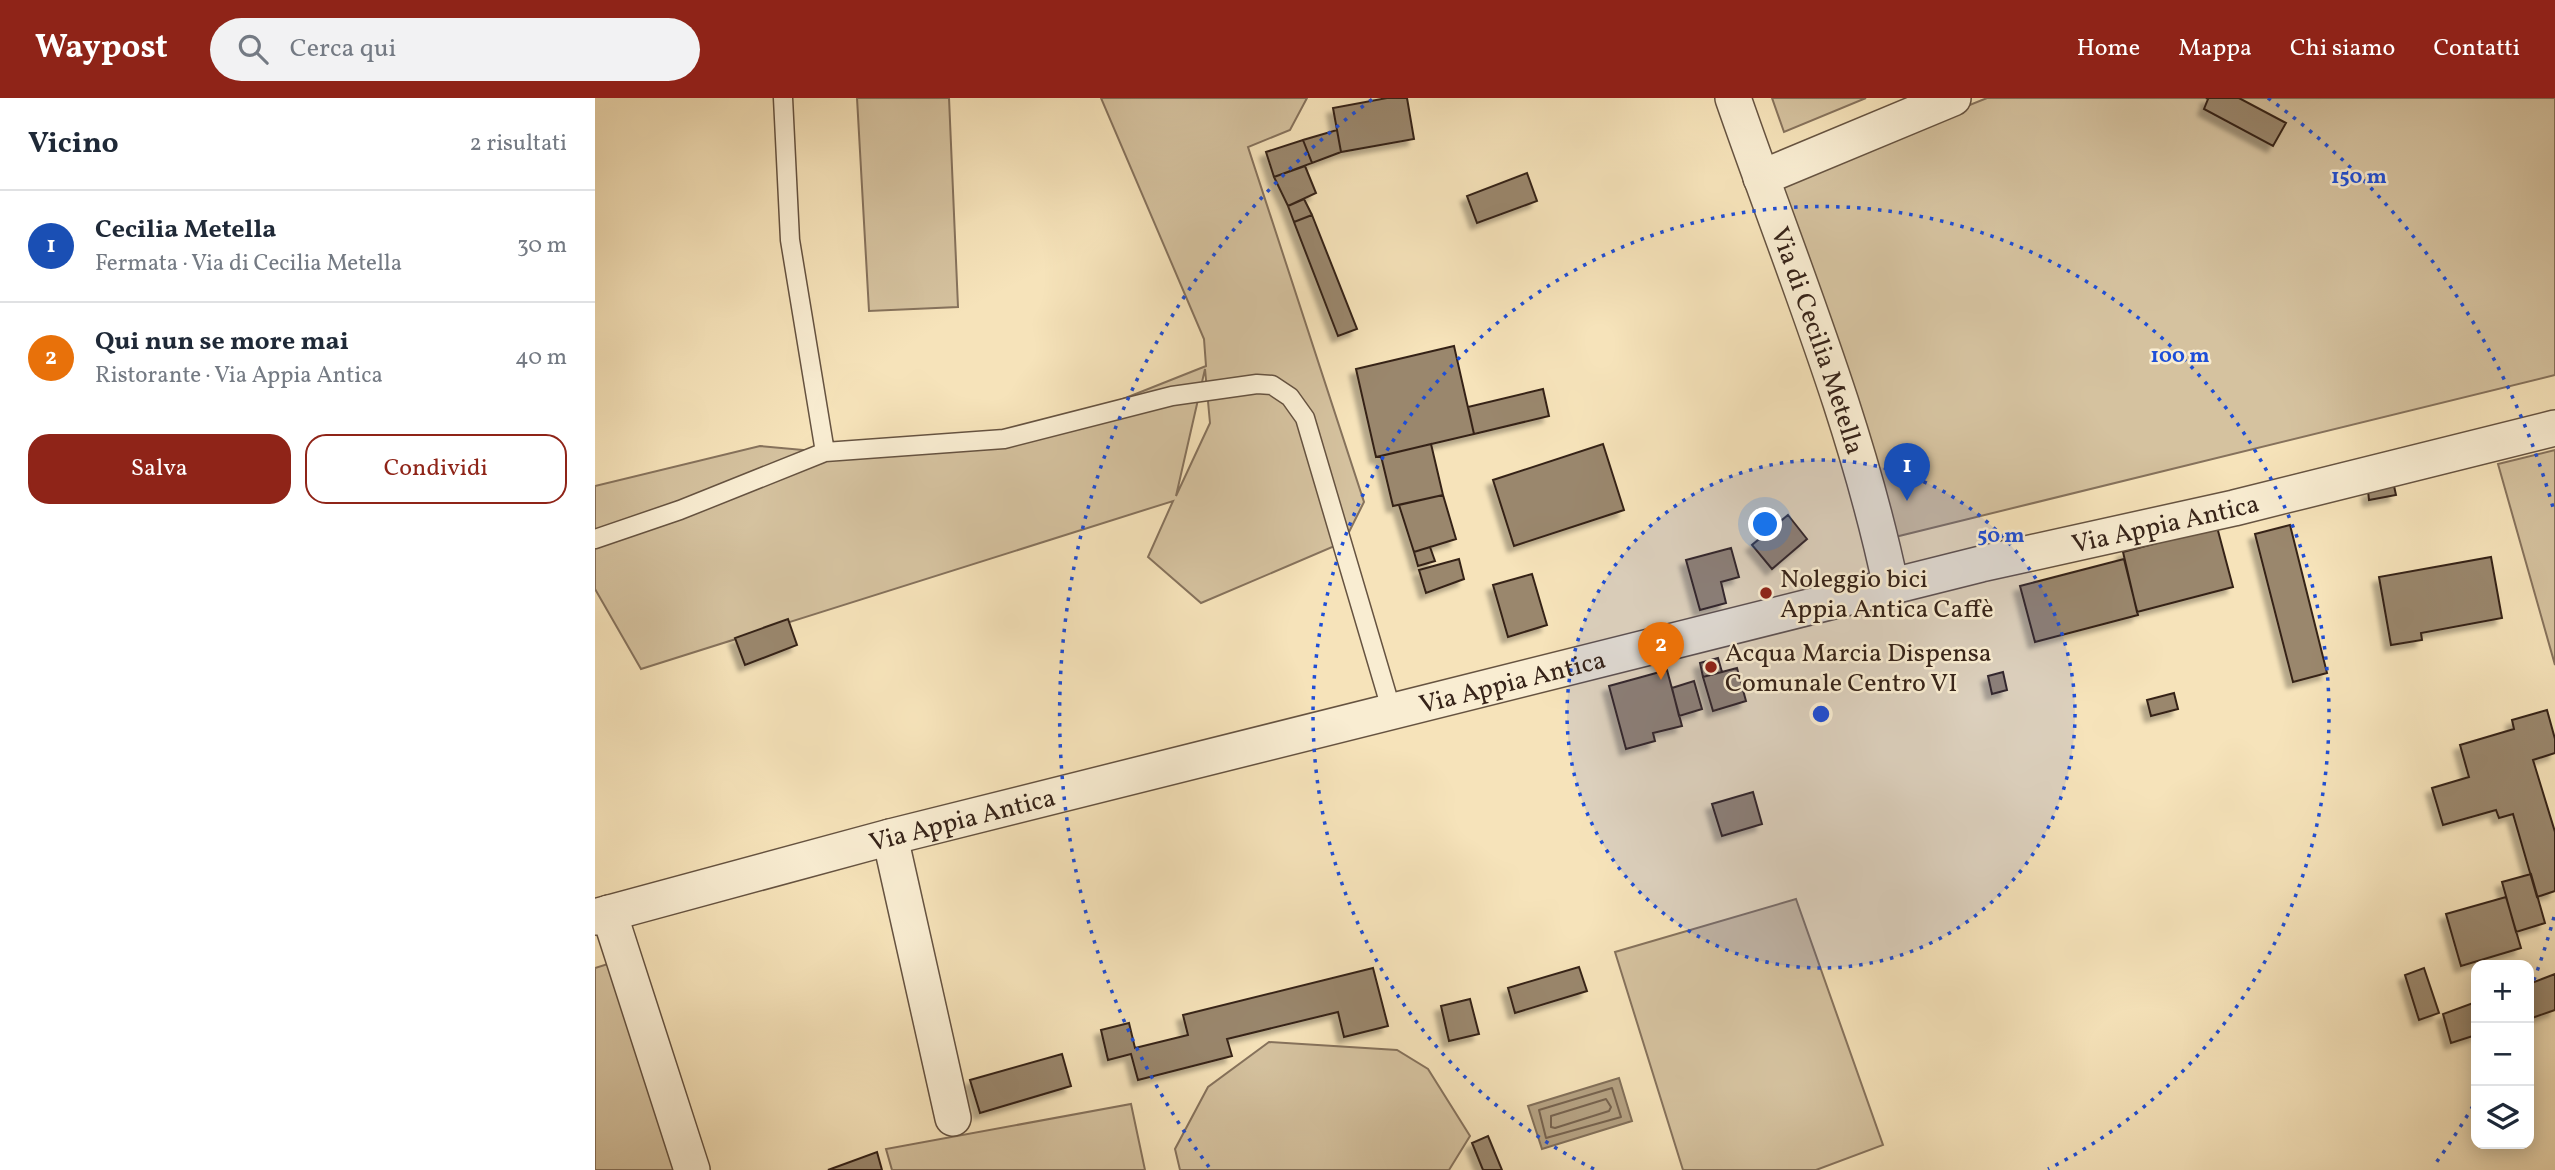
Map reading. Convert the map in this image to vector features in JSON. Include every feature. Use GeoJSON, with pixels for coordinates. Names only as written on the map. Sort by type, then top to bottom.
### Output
{"type":"FeatureCollection","features":[{"type":"Feature","properties":{"kind":"street","name":"Via di Cecilia Metella"},"geometry":{"type":"LineString","coordinates":[[1733,98],[1820,341],[1858,457],[1877,518],[1891,587]]}},
{"type":"Feature","properties":{"kind":"street"},"geometry":{"type":"LineString","coordinates":[[1761,178],[1953,98]]}},
{"type":"Feature","properties":{"kind":"street","name":"Via Appia Antica"},"geometry":{"type":"LineString","coordinates":[[602,915],[890,837],[1891,587],[2234,508],[2555,428]]}},
{"type":"Feature","properties":{"kind":"street"},"geometry":{"type":"LineString","coordinates":[[890,837],[953,1118]]}},
{"type":"Feature","properties":{"kind":"street"},"geometry":{"type":"LineString","coordinates":[[602,915],[692,1170]]}},
{"type":"Feature","properties":{"kind":"lane"},"geometry":{"type":"LineString","coordinates":[[783,98],[790,240],[825,452]]}},
{"type":"Feature","properties":{"kind":"lane"},"geometry":{"type":"LineString","coordinates":[[595,540],[680,510],[825,452],[1004,439],[1172,396],[1272,385],[1290,397],[1305,418],[1392,712]]}},
{"type":"Feature","properties":{"kind":"shaded area"},"geometry":{"type":"Polygon","coordinates":[[[857,98],[949,98],[958,307],[869,311],[857,98]]]}},
{"type":"Feature","properties":{"kind":"shaded area"},"geometry":{"type":"Polygon","coordinates":[[[1101,98],[1307,98],[1290,130],[1248,147],[1364,502],[1344,542],[1201,603],[1148,557],[1173,501],[641,669],[595,589],[595,486],[760,446],[825,452],[1060,424],[1206,366],[1204,339],[1101,98]],[[1205,369],[1176,496],[1210,423],[1205,369]]]}},
{"type":"Feature","properties":{"kind":"shaded area"},"geometry":{"type":"Polygon","coordinates":[[[1772,98],[1866,98],[1784,132],[1772,98]]]}},
{"type":"Feature","properties":{"kind":"shaded area"},"geometry":{"type":"Polygon","coordinates":[[[1987,98],[2555,98],[2555,375],[1895,537],[1776,183],[1987,98]]]}},
{"type":"Feature","properties":{"kind":"shaded area"},"geometry":{"type":"Polygon","coordinates":[[[2555,450],[2555,665],[2498,464],[2555,450]]]}},
{"type":"Feature","properties":{"kind":"shaded area"},"geometry":{"type":"Polygon","coordinates":[[[1796,899],[1883,1145],[1816,1170],[1683,1170],[1615,952],[1796,899]]]}},
{"type":"Feature","properties":{"kind":"shaded area"},"geometry":{"type":"Polygon","coordinates":[[[611,963],[674,1170],[595,1170],[595,968],[611,963]]]}},
{"type":"Feature","properties":{"kind":"shaded area"},"geometry":{"type":"Polygon","coordinates":[[[1269,1042],[1397,1050],[1428,1069],[1470,1136],[1449,1170],[1180,1170],[1175,1149],[1208,1087],[1269,1042]]]}},
{"type":"Feature","properties":{"kind":"shaded area"},"geometry":{"type":"Polygon","coordinates":[[[1131,1104],[1145,1170],[892,1170],[886,1149],[1131,1104]]]}},
{"type":"Feature","properties":{"kind":"water"},"geometry":{"type":"Polygon","coordinates":[[[1619,1078],[1632,1121],[1542,1149],[1528,1106],[1619,1078]]]}},
{"type":"Feature","properties":{"kind":"building"},"geometry":{"type":"Polygon","coordinates":[[[1387,98],[1407,98],[1414,139],[1341,152],[1333,108],[1387,98]]]}},
{"type":"Feature","properties":{"kind":"building"},"geometry":{"type":"Polygon","coordinates":[[[2206,98],[2239,98],[2286,123],[2273,146],[2204,109],[2208,99],[2206,98]]]}},
{"type":"Feature","properties":{"kind":"building"},"geometry":{"type":"Polygon","coordinates":[[[1337,130],[1341,152],[1312,163],[1303,140],[1337,130]]]}},
{"type":"Feature","properties":{"kind":"building"},"geometry":{"type":"Polygon","coordinates":[[[1303,140],[1312,163],[1274,177],[1266,152],[1303,140]]]}},
{"type":"Feature","properties":{"kind":"building"},"geometry":{"type":"Polygon","coordinates":[[[1305,166],[1316,193],[1288,206],[1274,177],[1305,166]]]}},
{"type":"Feature","properties":{"kind":"building"},"geometry":{"type":"Polygon","coordinates":[[[1527,173],[1537,201],[1477,223],[1467,196],[1527,173]]]}},
{"type":"Feature","properties":{"kind":"building"},"geometry":{"type":"Polygon","coordinates":[[[1304,199],[1312,215],[1294,222],[1288,206],[1304,199]]]}},
{"type":"Feature","properties":{"kind":"building"},"geometry":{"type":"Polygon","coordinates":[[[1312,215],[1357,329],[1338,336],[1294,222],[1312,215]]]}},
{"type":"Feature","properties":{"kind":"building"},"geometry":{"type":"Polygon","coordinates":[[[1454,346],[1474,434],[1376,457],[1356,369],[1454,346]]]}},
{"type":"Feature","properties":{"kind":"building"},"geometry":{"type":"Polygon","coordinates":[[[1543,389],[1549,416],[1474,434],[1468,407],[1543,389]]]}},
{"type":"Feature","properties":{"kind":"building"},"geometry":{"type":"Polygon","coordinates":[[[1431,444],[1443,495],[1393,506],[1381,456],[1431,444]]]}},
{"type":"Feature","properties":{"kind":"building"},"geometry":{"type":"Polygon","coordinates":[[[1603,444],[1624,510],[1514,546],[1493,480],[1603,444]]]}},
{"type":"Feature","properties":{"kind":"building"},"geometry":{"type":"Polygon","coordinates":[[[2394,486],[2396,495],[2369,500],[2368,491],[2394,486]]]}},
{"type":"Feature","properties":{"kind":"building"},"geometry":{"type":"Polygon","coordinates":[[[1443,495],[1456,539],[1414,552],[1399,505],[1443,495]]]}},
{"type":"Feature","properties":{"kind":"building"},"geometry":{"type":"Polygon","coordinates":[[[1788,515],[1807,539],[1772,569],[1752,545],[1788,515]]]}},
{"type":"Feature","properties":{"kind":"building"},"geometry":{"type":"Polygon","coordinates":[[[2290,525],[2327,673],[2293,682],[2255,534],[2290,525]]]}},
{"type":"Feature","properties":{"kind":"building"},"geometry":{"type":"Polygon","coordinates":[[[2217,527],[2233,587],[2137,612],[2123,552],[2217,527]]]}},
{"type":"Feature","properties":{"kind":"building"},"geometry":{"type":"Polygon","coordinates":[[[1430,547],[1435,561],[1418,566],[1414,552],[1430,547]]]}},
{"type":"Feature","properties":{"kind":"building"},"geometry":{"type":"Polygon","coordinates":[[[1731,548],[1739,577],[1721,582],[1726,603],[1700,610],[1686,560],[1731,548]]]}},
{"type":"Feature","properties":{"kind":"building"},"geometry":{"type":"Polygon","coordinates":[[[2491,557],[2502,618],[2421,633],[2422,640],[2391,645],[2379,577],[2491,557]]]}},
{"type":"Feature","properties":{"kind":"building"},"geometry":{"type":"Polygon","coordinates":[[[1459,559],[1464,579],[1426,593],[1419,570],[1459,559]]]}},
{"type":"Feature","properties":{"kind":"building"},"geometry":{"type":"Polygon","coordinates":[[[2124,559],[2138,615],[2035,642],[2020,586],[2124,559]]]}},
{"type":"Feature","properties":{"kind":"building"},"geometry":{"type":"Polygon","coordinates":[[[1532,574],[1547,625],[1508,637],[1493,585],[1532,574]]]}},
{"type":"Feature","properties":{"kind":"building"},"geometry":{"type":"Polygon","coordinates":[[[788,619],[797,645],[745,665],[735,638],[788,619]]]}},
{"type":"Feature","properties":{"kind":"building","name":"Acqua Marcia Dispensa Comunale Centro VI"},"geometry":{"type":"Polygon","coordinates":[[[1718,658],[1722,672],[1703,677],[1700,663],[1718,658]]]}},
{"type":"Feature","properties":{"kind":"building"},"geometry":{"type":"Polygon","coordinates":[[[1737,668],[1746,701],[1713,711],[1703,677],[1737,668]]]}},
{"type":"Feature","properties":{"kind":"building"},"geometry":{"type":"Polygon","coordinates":[[[1667,670],[1682,726],[1653,733],[1655,741],[1626,749],[1609,686],[1667,670]]]}},
{"type":"Feature","properties":{"kind":"building"},"geometry":{"type":"Polygon","coordinates":[[[2003,672],[2007,690],[1992,694],[1988,676],[2003,672]]]}},
{"type":"Feature","properties":{"kind":"building"},"geometry":{"type":"Polygon","coordinates":[[[1694,681],[1702,709],[1679,716],[1672,688],[1694,681]]]}},
{"type":"Feature","properties":{"kind":"building"},"geometry":{"type":"Polygon","coordinates":[[[2174,693],[2178,709],[2151,716],[2147,700],[2174,693]]]}},
{"type":"Feature","properties":{"kind":"building"},"geometry":{"type":"Polygon","coordinates":[[[2547,710],[2555,739],[2555,753],[2533,760],[2555,832],[2555,891],[2537,897],[2513,814],[2499,818],[2496,810],[2443,825],[2432,788],[2469,777],[2460,745],[2514,729],[2512,720],[2547,710]]]}},
{"type":"Feature","properties":{"kind":"building"},"geometry":{"type":"Polygon","coordinates":[[[1753,792],[1762,824],[1722,836],[1712,804],[1753,792]]]}},
{"type":"Feature","properties":{"kind":"building"},"geometry":{"type":"Polygon","coordinates":[[[2531,874],[2545,923],[2516,932],[2502,882],[2531,874]]]}},
{"type":"Feature","properties":{"kind":"building"},"geometry":{"type":"Polygon","coordinates":[[[2506,897],[2521,948],[2481,960],[2471,960],[2471,963],[2461,966],[2446,914],[2506,897]]]}},
{"type":"Feature","properties":{"kind":"building"},"geometry":{"type":"Polygon","coordinates":[[[1579,967],[1587,991],[1515,1013],[1508,988],[1579,967]]]}},
{"type":"Feature","properties":{"kind":"building"},"geometry":{"type":"Polygon","coordinates":[[[1373,968],[1388,1026],[1344,1037],[1338,1012],[1227,1039],[1232,1056],[1138,1080],[1131,1054],[1108,1060],[1101,1030],[1129,1023],[1135,1048],[1188,1035],[1183,1015],[1373,968]]]}},
{"type":"Feature","properties":{"kind":"building"},"geometry":{"type":"Polygon","coordinates":[[[2424,968],[2439,1013],[2419,1020],[2405,975],[2424,968]]]}},
{"type":"Feature","properties":{"kind":"building"},"geometry":{"type":"Polygon","coordinates":[[[2555,974],[2555,1010],[2534,1017],[2534,982],[2555,974]]]}},
{"type":"Feature","properties":{"kind":"building"},"geometry":{"type":"Polygon","coordinates":[[[1470,999],[1479,1034],[1449,1041],[1441,1006],[1470,999]]]}},
{"type":"Feature","properties":{"kind":"building"},"geometry":{"type":"Polygon","coordinates":[[[2471,1004],[2471,1037],[2451,1043],[2443,1014],[2471,1004]]]}},
{"type":"Feature","properties":{"kind":"building"},"geometry":{"type":"Polygon","coordinates":[[[1062,1054],[1071,1086],[980,1113],[970,1080],[1062,1054]]]}},
{"type":"Feature","properties":{"kind":"building"},"geometry":{"type":"Polygon","coordinates":[[[1488,1136],[1502,1170],[1483,1170],[1472,1143],[1488,1136]]]}},
{"type":"Feature","properties":{"kind":"building"},"geometry":{"type":"Polygon","coordinates":[[[877,1152],[882,1170],[828,1170],[877,1152]]]}},
{"type":"Feature","properties":{"kind":"place","name":"Cecilia Metella"},"geometry":{"type":"Point","coordinates":[1907,501]}},
{"type":"Feature","properties":{"kind":"place","name":"Noleggio bici Appia Antica Caffè"},"geometry":{"type":"Point","coordinates":[1766,593]}},
{"type":"Feature","properties":{"kind":"place","name":"Acqua Marcia Dispensa Comunale Centro VI"},"geometry":{"type":"Point","coordinates":[1711,667]}},
{"type":"Feature","properties":{"kind":"place","name":"Qui nun se more mai"},"geometry":{"type":"Point","coordinates":[1661,680]}}]}
